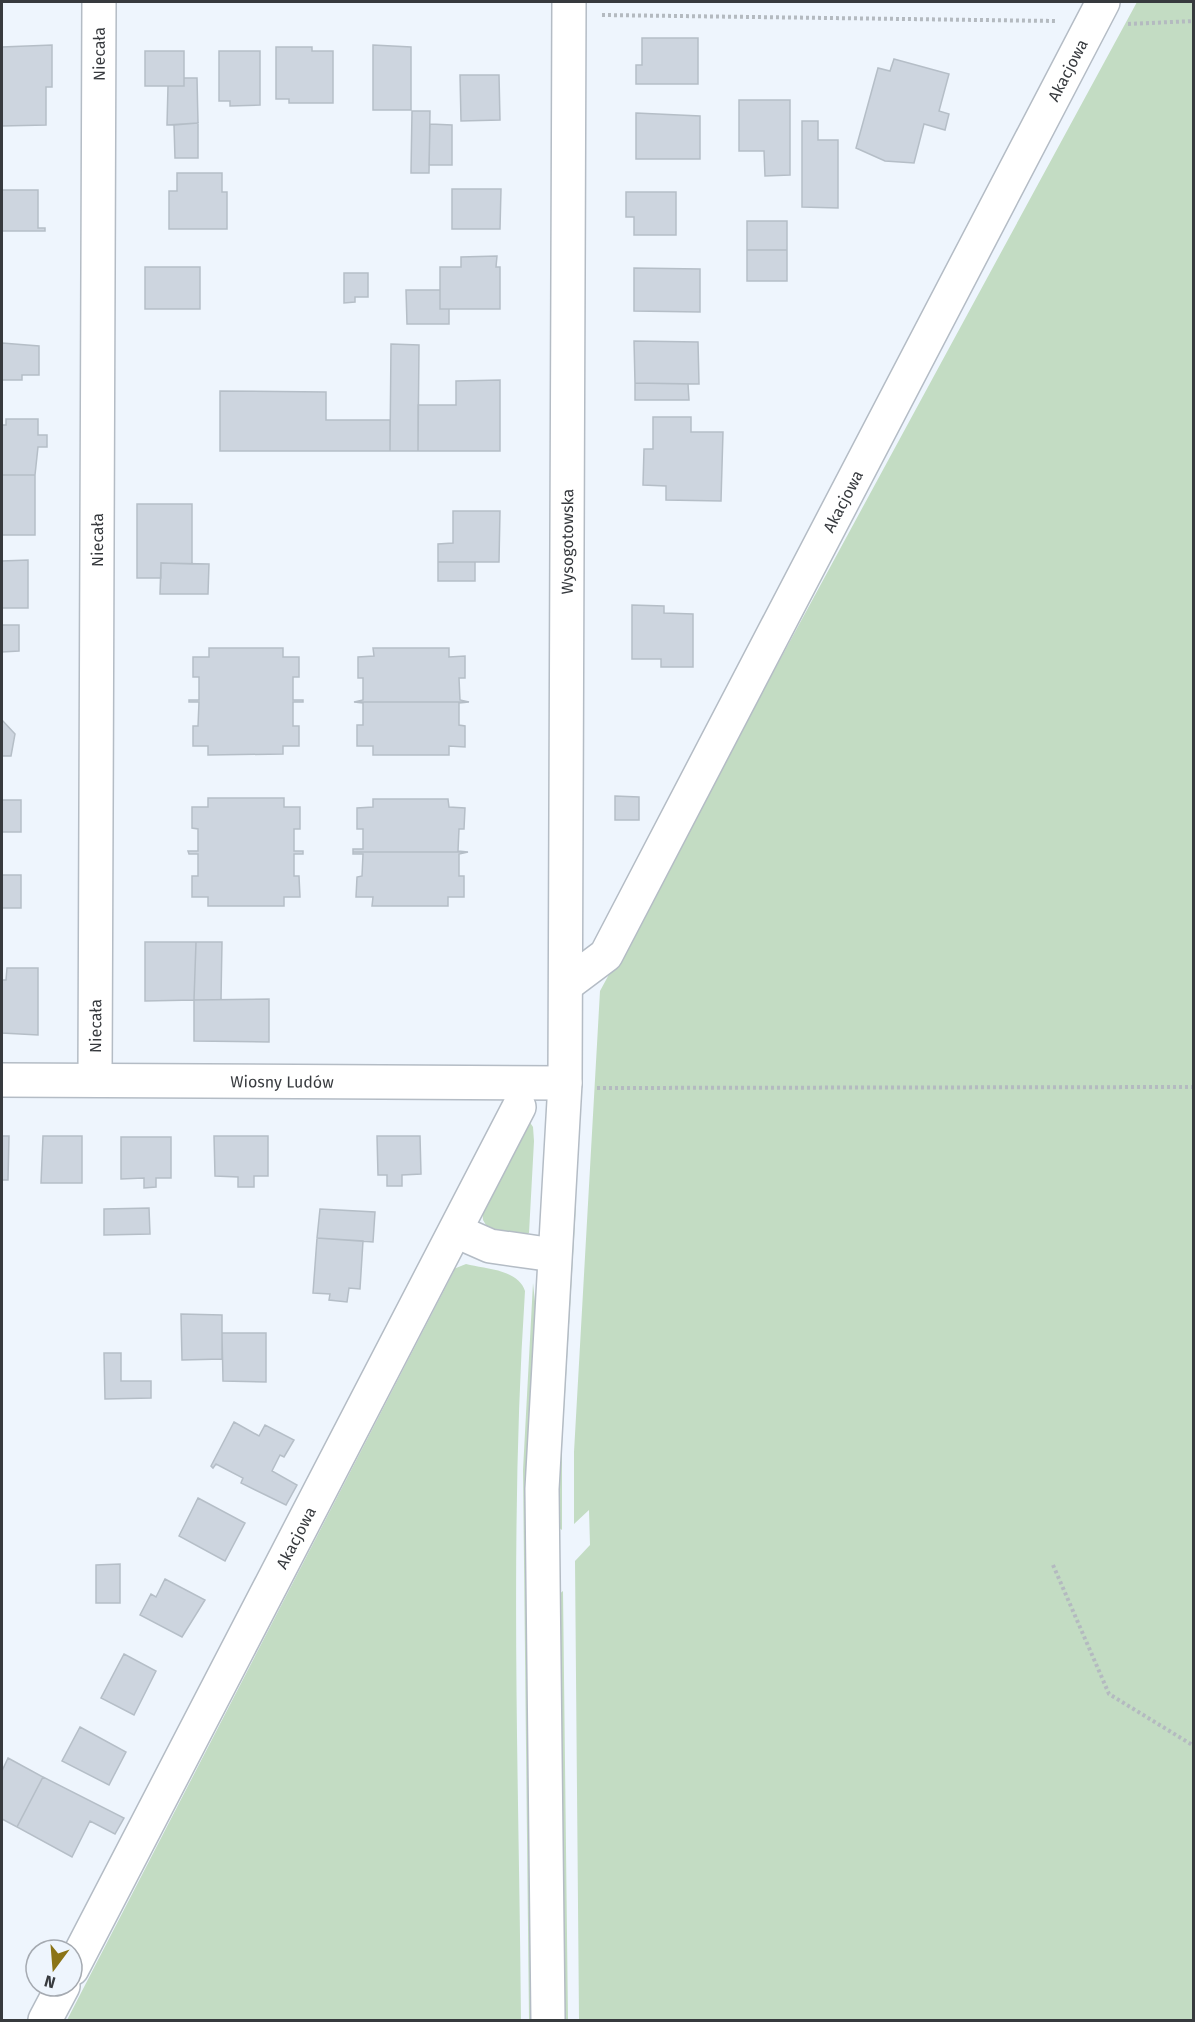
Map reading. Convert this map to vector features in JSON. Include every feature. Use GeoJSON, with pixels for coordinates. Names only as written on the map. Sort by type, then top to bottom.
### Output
{"type":"FeatureCollection","features":[{"type":"Feature","properties":{"kind":"street","name":"Niecała"},"geometry":{"type":"LineString","coordinates":[[95,1080],[99,2]]}},
{"type":"Feature","properties":{"kind":"street","name":"Wysogotowska"},"geometry":{"type":"LineString","coordinates":[[548,2020],[542,1489],[554,1255],[580,1086],[566,985],[569,2]]}},
{"type":"Feature","properties":{"kind":"street","name":"Akacjowa"},"geometry":{"type":"LineString","coordinates":[[566,985],[606,955],[1110,13]]}},
{"type":"Feature","properties":{"kind":"street","name":"Wiosny Ludów"},"geometry":{"type":"LineString","coordinates":[[2,1080],[580,1086]]}},
{"type":"Feature","properties":{"kind":"street","name":"Akacjowa"},"geometry":{"type":"LineString","coordinates":[[84,1946],[519,1107]]}},
{"type":"Feature","properties":{"kind":"street"},"geometry":{"type":"LineString","coordinates":[[456,1231],[490,1246],[554,1255]]}},
{"type":"Feature","properties":{"kind":"street"},"geometry":{"type":"LineString","coordinates":[[45,2020],[57,1998]]}},
{"type":"Feature","properties":{"kind":"path"},"geometry":{"type":"LineString","coordinates":[[1110,13],[1194,21]]}},
{"type":"Feature","properties":{"kind":"path"},"geometry":{"type":"LineString","coordinates":[[600,15],[1042,19]]}},
{"type":"Feature","properties":{"kind":"path"},"geometry":{"type":"LineString","coordinates":[[580,1086],[1194,1087]]}},
{"type":"Feature","properties":{"kind":"path"},"geometry":{"type":"LineString","coordinates":[[1053,1565],[1109,1694],[1194,1746]]}},
{"type":"Feature","properties":{"kind":"green space"},"geometry":{"type":"Polygon","coordinates":[[[1137,2],[1193,2],[1193,2020],[579,2020],[575,1561],[590,1545],[589,1510],[574,1524],[574,1452],[600,991],[1137,2]]]}},
{"type":"Feature","properties":{"kind":"green space"},"geometry":{"type":"Polygon","coordinates":[[[529,1121],[533,1127],[534,1141],[529,1233],[519,1238],[489,1230],[483,1220],[482,1209],[529,1121]]]}},
{"type":"Feature","properties":{"kind":"green space"},"geometry":{"type":"Polygon","coordinates":[[[572,1205],[576,1205],[562,1445],[562,1530],[558,1527],[558,1445],[572,1205]]]}},
{"type":"Feature","properties":{"kind":"green space"},"geometry":{"type":"Polygon","coordinates":[[[466,1264],[500,1271],[516,1278],[525,1291],[517,1473],[516,1564],[521,2020],[67,2020],[78,1998],[84,1998],[84,1987],[454,1271],[451,1270],[466,1264]]]}},
{"type":"Feature","properties":{"kind":"green space"},"geometry":{"type":"Polygon","coordinates":[[[533,1283],[536,1311],[534,2020],[529,2020],[523,1470],[533,1283]]]}},
{"type":"Feature","properties":{"kind":"green space"},"geometry":{"type":"Polygon","coordinates":[[[563,1591],[568,2020],[563,2020],[558,1595],[563,1591]]]}},
{"type":"Feature","properties":{"kind":"building"},"geometry":{"type":"Polygon","coordinates":[[[642,38],[698,38],[698,84],[636,84],[636,65],[642,65],[642,38]]]}},
{"type":"Feature","properties":{"kind":"building"},"geometry":{"type":"Polygon","coordinates":[[[52,45],[52,87],[46,87],[46,125],[2,126],[2,47],[52,45]]]}},
{"type":"Feature","properties":{"kind":"building"},"geometry":{"type":"Polygon","coordinates":[[[373,45],[411,47],[411,110],[373,110],[373,45]]]}},
{"type":"Feature","properties":{"kind":"building"},"geometry":{"type":"Polygon","coordinates":[[[276,47],[312,47],[312,51],[333,51],[333,103],[289,103],[289,99],[276,99],[276,47]]]}},
{"type":"Feature","properties":{"kind":"building"},"geometry":{"type":"Polygon","coordinates":[[[145,51],[184,51],[184,86],[145,86],[145,51]]]}},
{"type":"Feature","properties":{"kind":"building"},"geometry":{"type":"Polygon","coordinates":[[[219,51],[260,51],[260,105],[230,106],[230,101],[219,101],[219,51]]]}},
{"type":"Feature","properties":{"kind":"building"},"geometry":{"type":"Polygon","coordinates":[[[894,59],[949,74],[939,111],[949,114],[945,130],[924,124],[914,163],[885,161],[856,148],[878,68],[890,71],[894,59]]]}},
{"type":"Feature","properties":{"kind":"building"},"geometry":{"type":"Polygon","coordinates":[[[460,75],[499,75],[500,120],[461,121],[460,75]]]}},
{"type":"Feature","properties":{"kind":"building"},"geometry":{"type":"Polygon","coordinates":[[[184,78],[197,78],[198,123],[167,125],[168,86],[184,86],[184,78]]]}},
{"type":"Feature","properties":{"kind":"building"},"geometry":{"type":"Polygon","coordinates":[[[739,100],[790,100],[790,175],[765,176],[764,151],[739,151],[739,100]]]}},
{"type":"Feature","properties":{"kind":"building"},"geometry":{"type":"Polygon","coordinates":[[[412,111],[430,111],[429,173],[411,173],[412,111]]]}},
{"type":"Feature","properties":{"kind":"building"},"geometry":{"type":"Polygon","coordinates":[[[636,113],[700,116],[700,159],[636,159],[636,113]]]}},
{"type":"Feature","properties":{"kind":"building"},"geometry":{"type":"Polygon","coordinates":[[[802,121],[818,121],[818,140],[838,140],[838,208],[802,207],[802,121]]]}},
{"type":"Feature","properties":{"kind":"building"},"geometry":{"type":"Polygon","coordinates":[[[198,123],[198,158],[175,158],[174,125],[198,123]]]}},
{"type":"Feature","properties":{"kind":"building"},"geometry":{"type":"Polygon","coordinates":[[[430,124],[452,125],[452,165],[429,165],[430,124]]]}},
{"type":"Feature","properties":{"kind":"building"},"geometry":{"type":"Polygon","coordinates":[[[177,173],[222,173],[222,192],[227,192],[227,229],[169,229],[169,191],[177,191],[177,173]]]}},
{"type":"Feature","properties":{"kind":"building"},"geometry":{"type":"Polygon","coordinates":[[[452,189],[501,189],[500,229],[452,229],[452,189]]]}},
{"type":"Feature","properties":{"kind":"building"},"geometry":{"type":"Polygon","coordinates":[[[2,190],[38,190],[38,228],[45,228],[45,231],[2,231],[2,190]]]}},
{"type":"Feature","properties":{"kind":"building"},"geometry":{"type":"Polygon","coordinates":[[[626,192],[676,192],[676,235],[634,235],[634,217],[626,217],[626,192]]]}},
{"type":"Feature","properties":{"kind":"building"},"geometry":{"type":"Polygon","coordinates":[[[747,221],[787,221],[787,250],[747,250],[747,221]]]}},
{"type":"Feature","properties":{"kind":"building"},"geometry":{"type":"Polygon","coordinates":[[[747,250],[787,250],[787,281],[747,281],[747,250]]]}},
{"type":"Feature","properties":{"kind":"building"},"geometry":{"type":"Polygon","coordinates":[[[497,256],[496,267],[500,267],[500,309],[440,309],[440,267],[461,267],[461,257],[497,256]]]}},
{"type":"Feature","properties":{"kind":"building"},"geometry":{"type":"Polygon","coordinates":[[[145,267],[200,267],[200,309],[145,309],[145,267]]]}},
{"type":"Feature","properties":{"kind":"building"},"geometry":{"type":"Polygon","coordinates":[[[634,268],[700,269],[700,312],[634,311],[634,268]]]}},
{"type":"Feature","properties":{"kind":"building"},"geometry":{"type":"Polygon","coordinates":[[[344,273],[368,273],[368,297],[355,297],[355,302],[344,303],[344,273]]]}},
{"type":"Feature","properties":{"kind":"building"},"geometry":{"type":"Polygon","coordinates":[[[406,290],[440,290],[440,309],[449,309],[449,324],[407,324],[406,290]]]}},
{"type":"Feature","properties":{"kind":"building"},"geometry":{"type":"Polygon","coordinates":[[[634,341],[698,342],[699,384],[635,383],[634,341]]]}},
{"type":"Feature","properties":{"kind":"building"},"geometry":{"type":"Polygon","coordinates":[[[2,343],[39,346],[39,375],[22,375],[22,380],[2,380],[2,343]]]}},
{"type":"Feature","properties":{"kind":"building"},"geometry":{"type":"Polygon","coordinates":[[[391,344],[419,345],[418,451],[390,451],[391,344]]]}},
{"type":"Feature","properties":{"kind":"building"},"geometry":{"type":"Polygon","coordinates":[[[500,380],[500,451],[418,451],[418,405],[456,405],[456,381],[500,380]]]}},
{"type":"Feature","properties":{"kind":"building"},"geometry":{"type":"Polygon","coordinates":[[[635,383],[688,384],[689,400],[635,400],[635,383]]]}},
{"type":"Feature","properties":{"kind":"building"},"geometry":{"type":"Polygon","coordinates":[[[220,391],[326,392],[326,420],[390,420],[390,451],[220,451],[220,391]]]}},
{"type":"Feature","properties":{"kind":"building"},"geometry":{"type":"Polygon","coordinates":[[[653,417],[691,417],[691,432],[723,432],[721,501],[666,500],[666,486],[643,485],[644,449],[653,449],[653,417]]]}},
{"type":"Feature","properties":{"kind":"building"},"geometry":{"type":"Polygon","coordinates":[[[6,419],[38,419],[38,435],[47,435],[47,447],[38,447],[35,475],[2,475],[2,425],[6,425],[6,419]]]}},
{"type":"Feature","properties":{"kind":"building"},"geometry":{"type":"Polygon","coordinates":[[[2,475],[35,475],[35,535],[2,535],[2,475]]]}},
{"type":"Feature","properties":{"kind":"building"},"geometry":{"type":"Polygon","coordinates":[[[137,504],[192,504],[192,564],[161,563],[161,578],[137,578],[137,504]]]}},
{"type":"Feature","properties":{"kind":"building"},"geometry":{"type":"Polygon","coordinates":[[[453,511],[500,511],[499,562],[438,562],[438,544],[453,543],[453,511]]]}},
{"type":"Feature","properties":{"kind":"building"},"geometry":{"type":"Polygon","coordinates":[[[28,560],[28,608],[2,608],[2,561],[28,560]]]}},
{"type":"Feature","properties":{"kind":"building"},"geometry":{"type":"Polygon","coordinates":[[[438,562],[475,562],[475,581],[438,581],[438,562]]]}},
{"type":"Feature","properties":{"kind":"building"},"geometry":{"type":"Polygon","coordinates":[[[161,563],[209,564],[208,594],[160,594],[161,563]]]}},
{"type":"Feature","properties":{"kind":"building"},"geometry":{"type":"Polygon","coordinates":[[[632,605],[664,606],[664,613],[693,614],[693,667],[661,667],[661,659],[632,659],[632,605]]]}},
{"type":"Feature","properties":{"kind":"building"},"geometry":{"type":"Polygon","coordinates":[[[2,625],[19,625],[19,651],[2,652],[2,625]]]}},
{"type":"Feature","properties":{"kind":"building"},"geometry":{"type":"Polygon","coordinates":[[[209,648],[283,648],[283,657],[299,657],[299,677],[293,677],[293,700],[303,700],[303,702],[293,702],[293,726],[299,726],[299,746],[283,746],[283,754],[208,755],[208,746],[193,746],[193,726],[198,726],[199,702],[189,702],[189,700],[199,700],[199,677],[193,677],[193,657],[209,657],[209,648]]]}},
{"type":"Feature","properties":{"kind":"building"},"geometry":{"type":"Polygon","coordinates":[[[373,648],[449,648],[449,657],[465,656],[465,678],[459,678],[460,700],[469,702],[354,702],[363,700],[363,678],[358,678],[358,657],[374,656],[373,648]]]}},
{"type":"Feature","properties":{"kind":"building"},"geometry":{"type":"Polygon","coordinates":[[[354,702],[469,702],[459,703],[459,725],[465,726],[465,747],[449,746],[449,755],[373,755],[373,746],[357,746],[357,725],[363,725],[363,703],[354,702]]]}},
{"type":"Feature","properties":{"kind":"building"},"geometry":{"type":"Polygon","coordinates":[[[2,720],[15,734],[11,756],[2,756],[2,720]]]}},
{"type":"Feature","properties":{"kind":"building"},"geometry":{"type":"Polygon","coordinates":[[[615,796],[639,797],[639,820],[615,820],[615,796]]]}},
{"type":"Feature","properties":{"kind":"building"},"geometry":{"type":"Polygon","coordinates":[[[208,798],[284,798],[284,807],[300,807],[300,829],[294,829],[294,851],[303,851],[303,854],[294,854],[294,876],[299,876],[300,897],[284,897],[284,906],[208,906],[208,897],[192,897],[192,876],[198,876],[198,854],[189,854],[188,851],[198,851],[198,829],[192,828],[192,807],[208,807],[208,798]]]}},
{"type":"Feature","properties":{"kind":"building"},"geometry":{"type":"Polygon","coordinates":[[[373,799],[448,799],[449,807],[465,808],[464,829],[459,829],[458,851],[468,852],[353,852],[353,849],[363,849],[363,829],[357,829],[357,808],[373,807],[373,799]]]}},
{"type":"Feature","properties":{"kind":"building"},"geometry":{"type":"Polygon","coordinates":[[[2,800],[21,800],[21,832],[2,832],[2,800]]]}},
{"type":"Feature","properties":{"kind":"building"},"geometry":{"type":"Polygon","coordinates":[[[353,852],[468,852],[459,854],[459,876],[464,876],[464,897],[448,897],[448,906],[372,906],[373,897],[356,897],[357,877],[362,876],[363,854],[353,854],[353,852]]]}},
{"type":"Feature","properties":{"kind":"building"},"geometry":{"type":"Polygon","coordinates":[[[2,875],[21,875],[21,908],[2,908],[2,875]]]}},
{"type":"Feature","properties":{"kind":"building"},"geometry":{"type":"Polygon","coordinates":[[[145,942],[196,942],[194,1000],[145,1001],[145,942]]]}},
{"type":"Feature","properties":{"kind":"building"},"geometry":{"type":"Polygon","coordinates":[[[196,942],[222,942],[221,1000],[194,1000],[196,942]]]}},
{"type":"Feature","properties":{"kind":"building"},"geometry":{"type":"Polygon","coordinates":[[[7,968],[38,968],[38,1035],[2,1033],[2,980],[6,980],[7,968]]]}},
{"type":"Feature","properties":{"kind":"building"},"geometry":{"type":"Polygon","coordinates":[[[269,999],[269,1042],[194,1041],[194,1000],[269,999]]]}},
{"type":"Feature","properties":{"kind":"building"},"geometry":{"type":"Polygon","coordinates":[[[2,1136],[9,1136],[8,1180],[2,1180],[2,1136]]]}},
{"type":"Feature","properties":{"kind":"building"},"geometry":{"type":"Polygon","coordinates":[[[43,1136],[82,1136],[82,1183],[41,1183],[43,1136]]]}},
{"type":"Feature","properties":{"kind":"building"},"geometry":{"type":"Polygon","coordinates":[[[214,1136],[268,1136],[268,1176],[254,1176],[254,1187],[238,1187],[238,1177],[215,1176],[214,1136]]]}},
{"type":"Feature","properties":{"kind":"building"},"geometry":{"type":"Polygon","coordinates":[[[377,1136],[420,1136],[421,1174],[402,1175],[402,1186],[387,1186],[387,1175],[378,1175],[377,1136]]]}},
{"type":"Feature","properties":{"kind":"building"},"geometry":{"type":"Polygon","coordinates":[[[121,1137],[171,1137],[171,1178],[156,1178],[156,1187],[144,1188],[144,1178],[121,1179],[121,1137]]]}},
{"type":"Feature","properties":{"kind":"building"},"geometry":{"type":"Polygon","coordinates":[[[149,1208],[150,1234],[104,1235],[104,1209],[149,1208]]]}},
{"type":"Feature","properties":{"kind":"building"},"geometry":{"type":"Polygon","coordinates":[[[320,1209],[375,1212],[373,1242],[317,1238],[320,1209]]]}},
{"type":"Feature","properties":{"kind":"building"},"geometry":{"type":"Polygon","coordinates":[[[317,1238],[363,1241],[360,1289],[349,1288],[347,1302],[329,1300],[330,1294],[313,1293],[317,1238]]]}},
{"type":"Feature","properties":{"kind":"building"},"geometry":{"type":"Polygon","coordinates":[[[181,1314],[222,1315],[222,1359],[182,1360],[181,1314]]]}},
{"type":"Feature","properties":{"kind":"building"},"geometry":{"type":"Polygon","coordinates":[[[222,1333],[266,1333],[266,1382],[223,1381],[222,1333]]]}},
{"type":"Feature","properties":{"kind":"building"},"geometry":{"type":"Polygon","coordinates":[[[104,1353],[121,1353],[121,1381],[151,1381],[151,1398],[105,1399],[104,1353]]]}},
{"type":"Feature","properties":{"kind":"building"},"geometry":{"type":"Polygon","coordinates":[[[234,1422],[259,1436],[265,1425],[294,1440],[284,1457],[280,1455],[272,1471],[297,1485],[286,1505],[241,1483],[243,1478],[216,1464],[213,1468],[211,1466],[234,1422]]]}},
{"type":"Feature","properties":{"kind":"building"},"geometry":{"type":"Polygon","coordinates":[[[198,1498],[245,1523],[225,1561],[179,1536],[198,1498]]]}},
{"type":"Feature","properties":{"kind":"building"},"geometry":{"type":"Polygon","coordinates":[[[120,1564],[120,1603],[96,1603],[96,1565],[120,1564]]]}},
{"type":"Feature","properties":{"kind":"building"},"geometry":{"type":"Polygon","coordinates":[[[165,1579],[205,1600],[182,1637],[140,1615],[151,1594],[156,1597],[165,1579]]]}},
{"type":"Feature","properties":{"kind":"building"},"geometry":{"type":"Polygon","coordinates":[[[124,1654],[156,1671],[134,1715],[101,1698],[124,1654]]]}},
{"type":"Feature","properties":{"kind":"building"},"geometry":{"type":"Polygon","coordinates":[[[80,1727],[126,1752],[109,1785],[62,1761],[80,1727]]]}},
{"type":"Feature","properties":{"kind":"building"},"geometry":{"type":"Polygon","coordinates":[[[8,1758],[43,1777],[17,1827],[2,1819],[2,1771],[8,1758]]]}},
{"type":"Feature","properties":{"kind":"building"},"geometry":{"type":"Polygon","coordinates":[[[43,1777],[124,1818],[115,1834],[90,1821],[72,1857],[17,1827],[43,1777]]]}}]}
